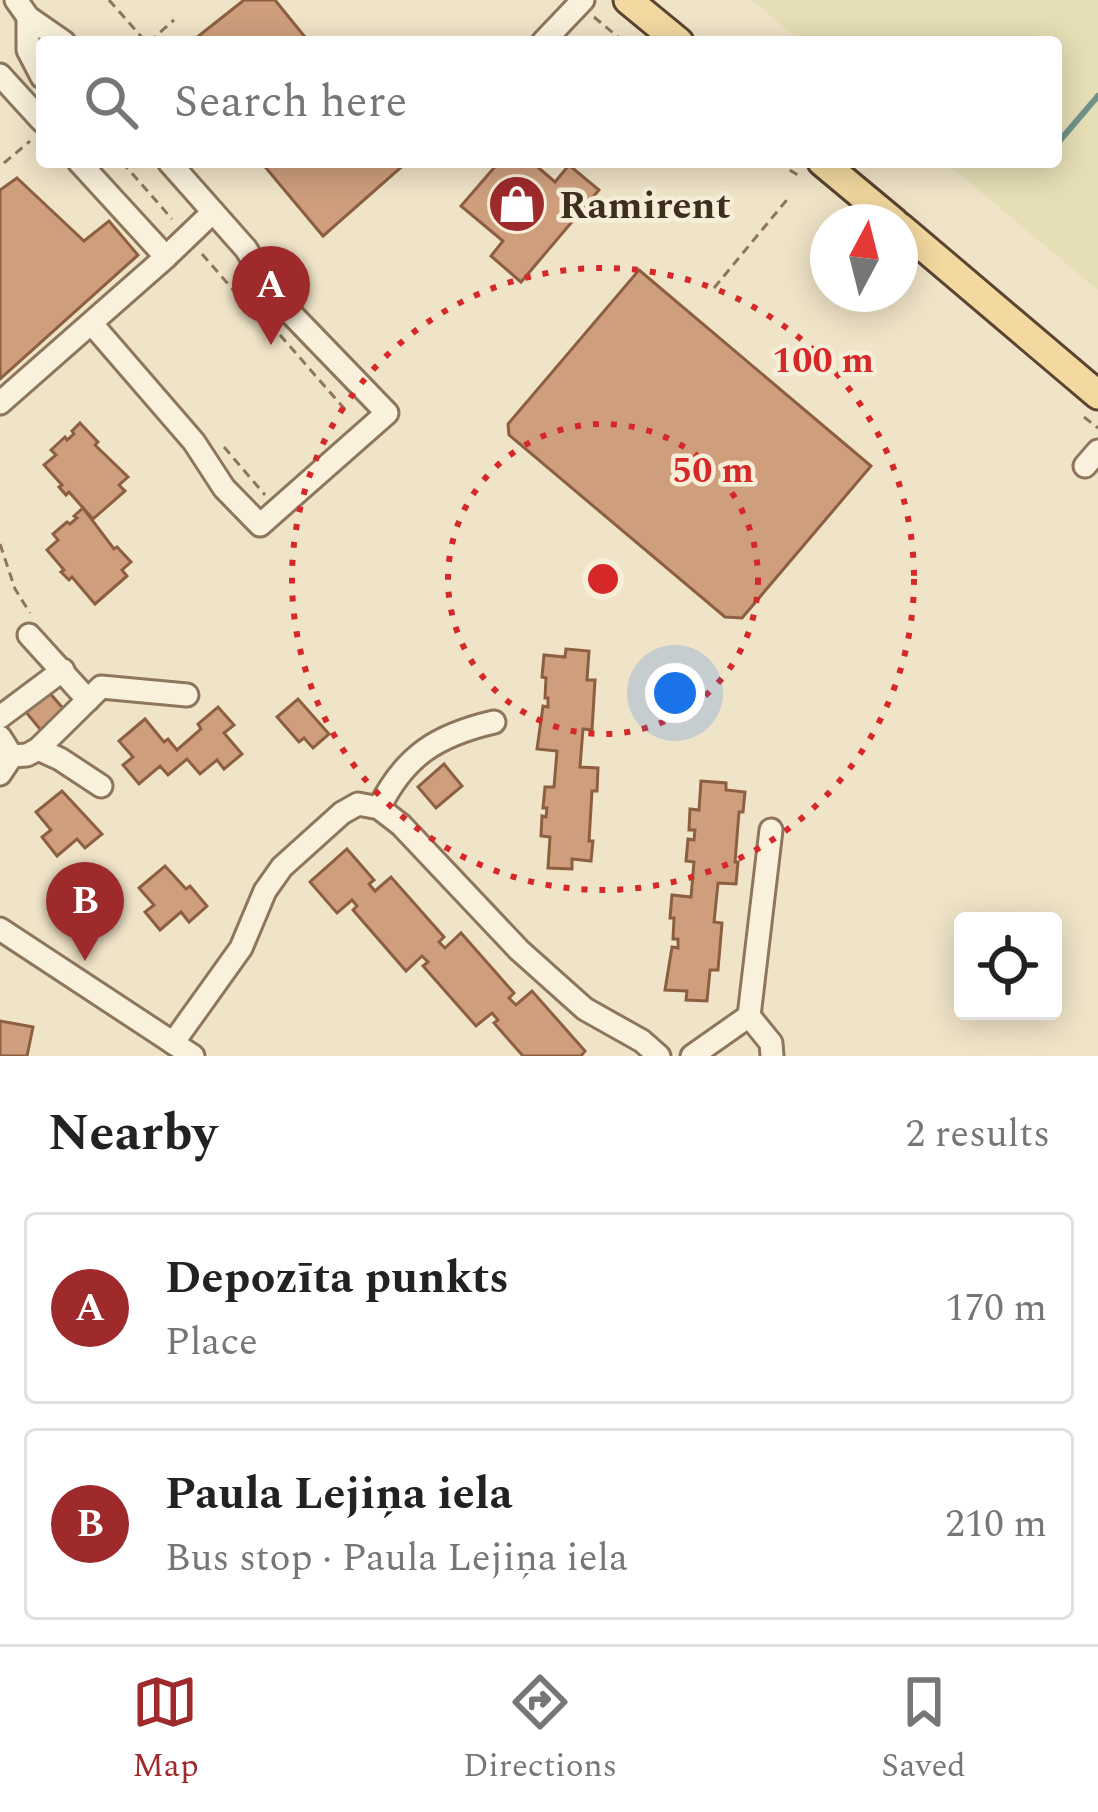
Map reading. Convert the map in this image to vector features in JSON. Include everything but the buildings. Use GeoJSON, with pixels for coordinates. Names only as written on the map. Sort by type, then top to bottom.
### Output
{"type":"FeatureCollection","features":[{"type":"Feature","properties":{"kind":"main road"},"geometry":{"type":"LineString","coordinates":[[628,0],[672,36]]}},
{"type":"Feature","properties":{"kind":"main road"},"geometry":{"type":"LineString","coordinates":[[829,168],[872,204]]}},
{"type":"Feature","properties":{"kind":"main road"},"geometry":{"type":"LineString","coordinates":[[918,243],[1098,395]]}},
{"type":"Feature","properties":{"kind":"street"},"geometry":{"type":"LineString","coordinates":[[549,36],[581,2]]}},
{"type":"Feature","properties":{"kind":"street"},"geometry":{"type":"LineString","coordinates":[[22,9],[56,36]]}},
{"type":"Feature","properties":{"kind":"street"},"geometry":{"type":"LineString","coordinates":[[22,9],[28,50],[36,65]]}},
{"type":"Feature","properties":{"kind":"street"},"geometry":{"type":"LineString","coordinates":[[0,75],[36,114]]}},
{"type":"Feature","properties":{"kind":"street"},"geometry":{"type":"LineString","coordinates":[[85,168],[166,256]]}},
{"type":"Feature","properties":{"kind":"street"},"geometry":{"type":"LineString","coordinates":[[92,324],[194,442],[224,488],[260,524],[387,413],[276,298],[246,249],[174,168]]}},
{"type":"Feature","properties":{"kind":"street"},"geometry":{"type":"LineString","coordinates":[[0,403],[212,212]]}},
{"type":"Feature","properties":{"kind":"street"},"geometry":{"type":"LineString","coordinates":[[29,634],[88,700]]}},
{"type":"Feature","properties":{"kind":"street"},"geometry":{"type":"LineString","coordinates":[[0,717],[55,662]]}},
{"type":"Feature","properties":{"kind":"street"},"geometry":{"type":"LineString","coordinates":[[4,756],[27,755],[38,749],[100,687],[187,695]]}},
{"type":"Feature","properties":{"kind":"street"},"geometry":{"type":"LineString","coordinates":[[379,808],[405,765],[435,742],[494,722]]}},
{"type":"Feature","properties":{"kind":"street"},"geometry":{"type":"LineString","coordinates":[[38,749],[101,787]]}},
{"type":"Feature","properties":{"kind":"street"},"geometry":{"type":"LineString","coordinates":[[173,1042],[241,948],[265,891],[282,867],[358,804],[379,808],[401,825],[519,950],[585,1009],[659,1056]]}},
{"type":"Feature","properties":{"kind":"street"},"geometry":{"type":"LineString","coordinates":[[771,830],[749,1016],[771,1043],[772,1056]]}},
{"type":"Feature","properties":{"kind":"street"},"geometry":{"type":"LineString","coordinates":[[0,929],[193,1056]]}},
{"type":"Feature","properties":{"kind":"street"},"geometry":{"type":"LineString","coordinates":[[692,1056],[749,1016]]}},
{"type":"Feature","properties":{"kind":"path"},"geometry":{"type":"LineString","coordinates":[[109,0],[142,36]]}},
{"type":"Feature","properties":{"kind":"path"},"geometry":{"type":"LineString","coordinates":[[581,2],[618,36]]}},
{"type":"Feature","properties":{"kind":"path"},"geometry":{"type":"LineString","coordinates":[[154,36],[174,20]]}},
{"type":"Feature","properties":{"kind":"path"},"geometry":{"type":"LineString","coordinates":[[4,164],[29,141]]}},
{"type":"Feature","properties":{"kind":"path"},"geometry":{"type":"LineString","coordinates":[[127,168],[365,432]]}},
{"type":"Feature","properties":{"kind":"path"},"geometry":{"type":"LineString","coordinates":[[714,288],[790,196]]}},
{"type":"Feature","properties":{"kind":"path"},"geometry":{"type":"LineString","coordinates":[[220,442],[278,509]]}},
{"type":"Feature","properties":{"kind":"path"},"geometry":{"type":"LineString","coordinates":[[0,544],[15,589],[55,662]]}},
{"type":"Feature","properties":{"kind":"shaded area"},"geometry":{"type":"Polygon","coordinates":[[[752,0],[1098,0],[1098,290],[952,168],[1062,168],[1062,36],[795,36],[752,0]]]}},
{"type":"Feature","properties":{"kind":"waterway"},"geometry":{"type":"LineString","coordinates":[[1062,138],[1098,96]]}},
{"type":"Feature","properties":{"kind":"place","name":"Ramirent"},"geometry":{"type":"Point","coordinates":[517,204]}},
{"type":"Feature","properties":{"kind":"place","name":"Depozīta punkts"},"geometry":{"type":"Point","coordinates":[271,345]}},
{"type":"Feature","properties":{"kind":"place","name":"Paula Lejiņa iela"},"geometry":{"type":"Point","coordinates":[85,961]}}]}
